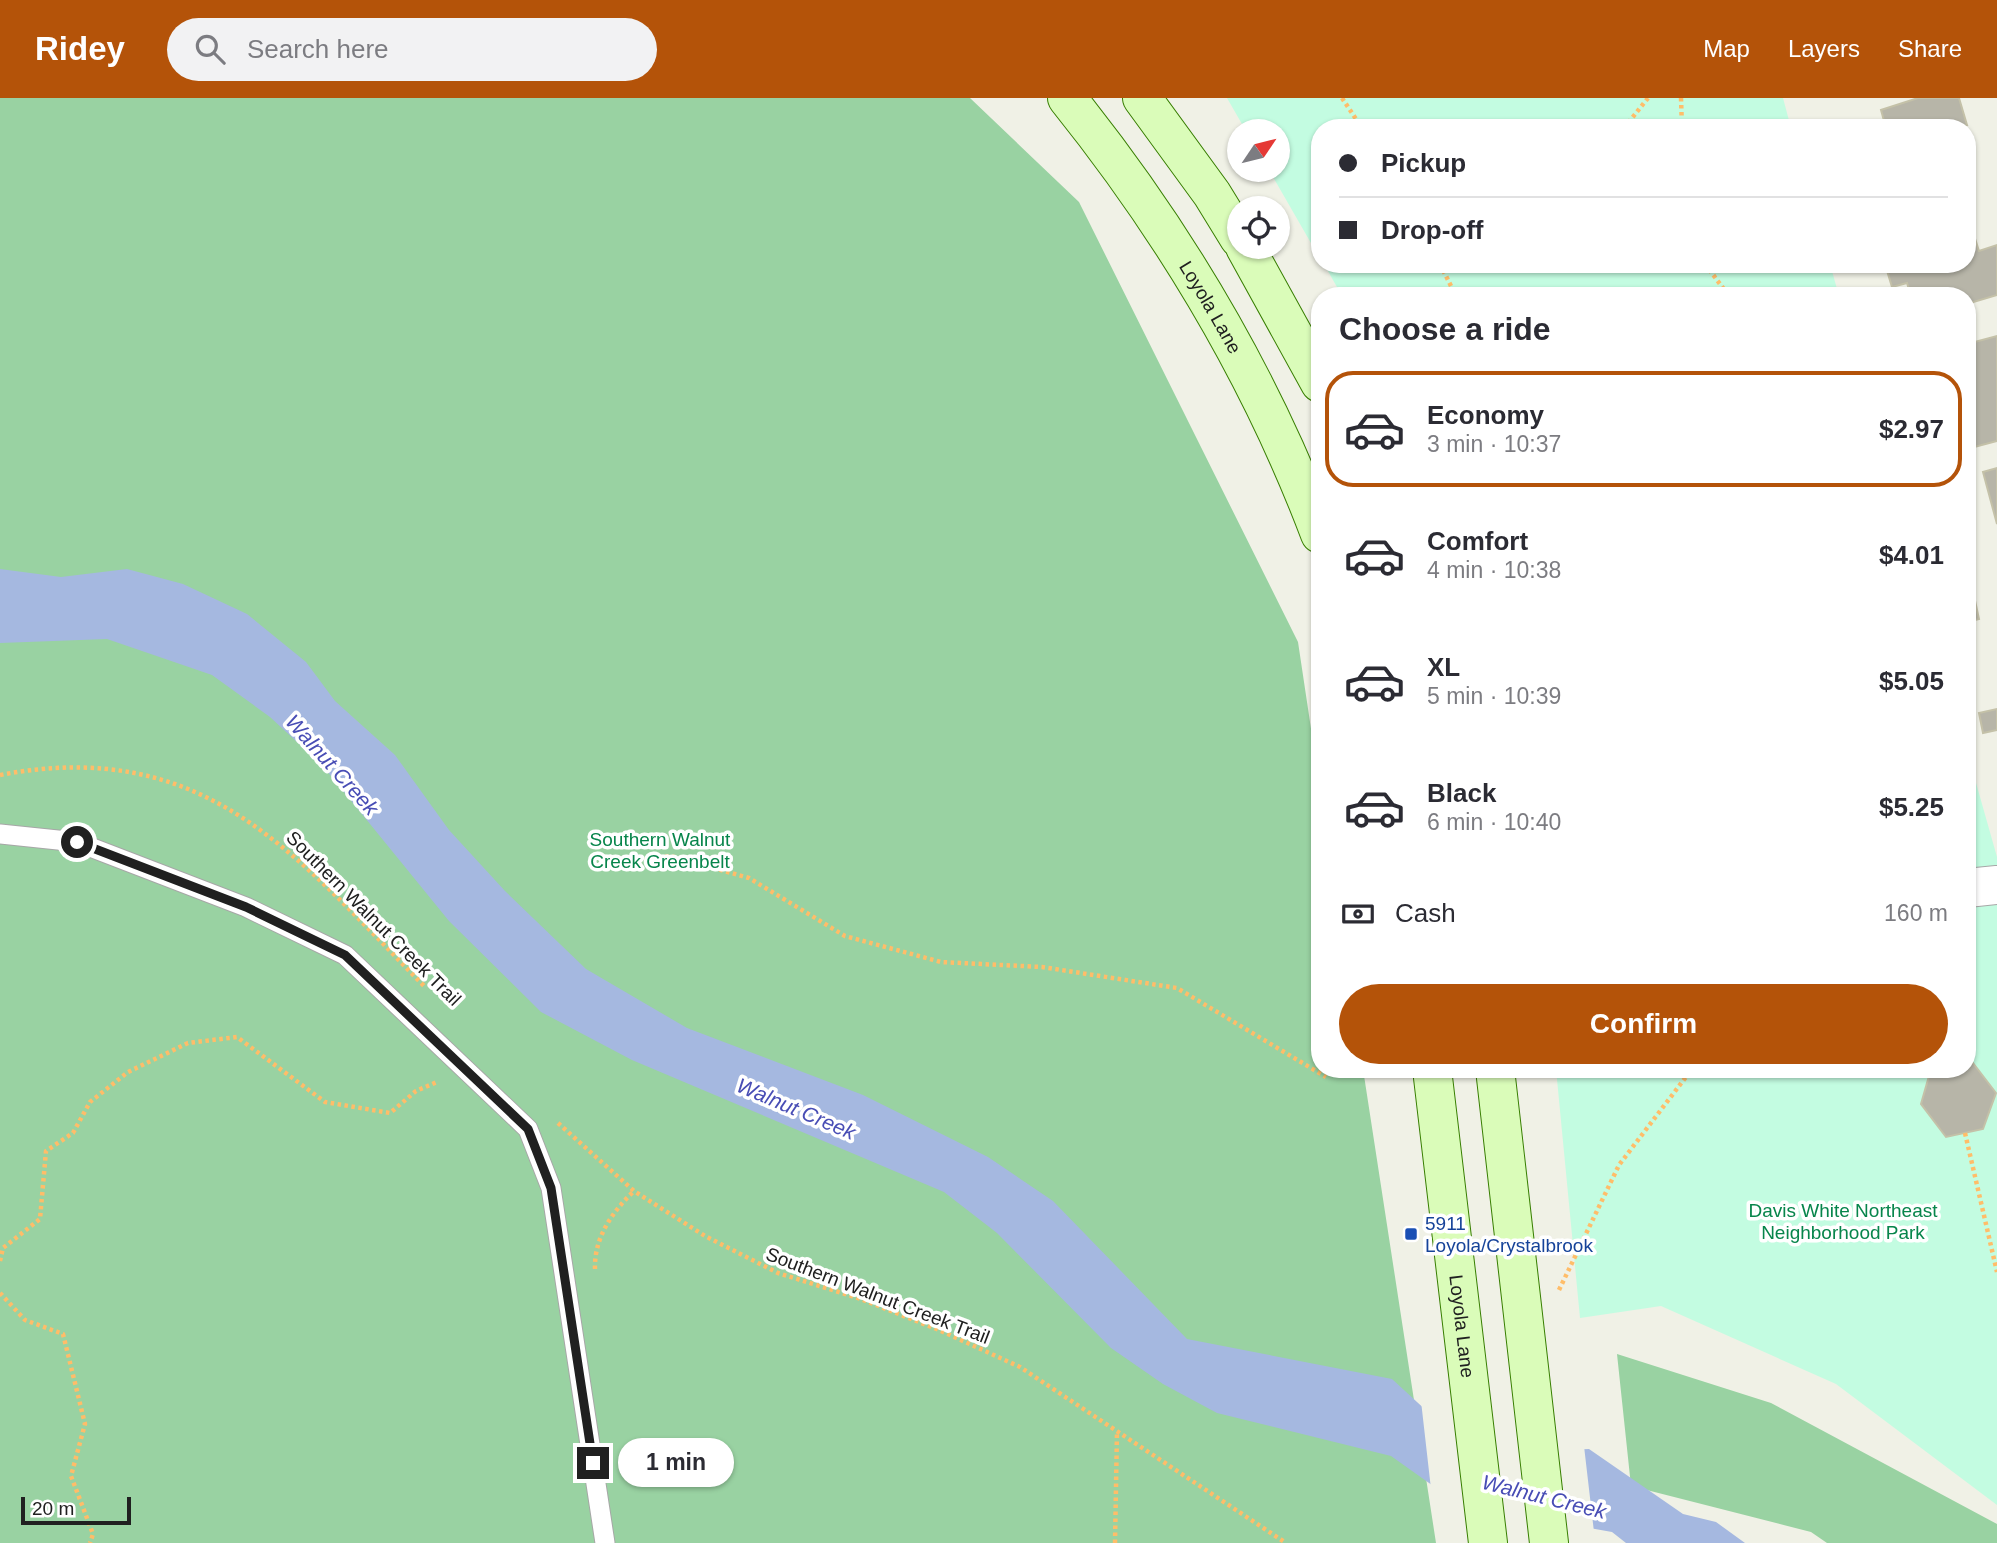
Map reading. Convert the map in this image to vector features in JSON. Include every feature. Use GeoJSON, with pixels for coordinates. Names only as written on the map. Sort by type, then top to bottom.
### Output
{"type":"FeatureCollection","features":[{"type":"Feature","properties":{"kind":"main road","name":"Loyola Lane"},"geometry":{"type":"LineString","coordinates":[[1067,98],[1134,185],[1208,299],[1269,415],[1311,513]]}},
{"type":"Feature","properties":{"kind":"main road"},"geometry":{"type":"LineString","coordinates":[[1142,98],[1227,218]]}},
{"type":"Feature","properties":{"kind":"main road"},"geometry":{"type":"LineString","coordinates":[[1252,259],[1311,367]]}},
{"type":"Feature","properties":{"kind":"main road","name":"Loyola Lane"},"geometry":{"type":"LineString","coordinates":[[1433,1078],[1488,1543]]}},
{"type":"Feature","properties":{"kind":"main road"},"geometry":{"type":"LineString","coordinates":[[1496,1078],[1549,1543]]}},
{"type":"Feature","properties":{"kind":"street"},"geometry":{"type":"LineString","coordinates":[[1976,887],[1997,885]]}},
{"type":"Feature","properties":{"kind":"lane"},"geometry":{"type":"LineString","coordinates":[[0,834],[77,842],[246,907],[345,955],[528,1129],[551,1188],[606,1543]]}},
{"type":"Feature","properties":{"kind":"path"},"geometry":{"type":"LineString","coordinates":[[1342,98],[1356,119]]}},
{"type":"Feature","properties":{"kind":"path"},"geometry":{"type":"LineString","coordinates":[[1631,119],[1648,98]]}},
{"type":"Feature","properties":{"kind":"path"},"geometry":{"type":"LineString","coordinates":[[1681,98],[1682,119]]}},
{"type":"Feature","properties":{"kind":"path","name":"Southern Walnut Creek Trail"},"geometry":{"type":"LineString","coordinates":[[0,775],[52,766],[94,768],[126,771],[196,791],[226,807],[281,844],[426,989]]}},
{"type":"Feature","properties":{"kind":"path"},"geometry":{"type":"LineString","coordinates":[[603,866],[671,856],[749,878],[845,936],[940,962],[1042,967],[1177,988],[1311,1068]]}},
{"type":"Feature","properties":{"kind":"path"},"geometry":{"type":"LineString","coordinates":[[0,1261],[4,1248],[40,1219],[46,1150],[73,1133],[90,1102],[128,1072],[188,1043],[237,1037],[325,1102],[390,1113],[416,1091],[466,1070]]}},
{"type":"Feature","properties":{"kind":"path"},"geometry":{"type":"LineString","coordinates":[[1556,1297],[1619,1165],[1685,1078]]}},
{"type":"Feature","properties":{"kind":"path","name":"Southern Walnut Creek Trail"},"geometry":{"type":"LineString","coordinates":[[552,1118],[634,1191],[705,1236],[779,1273],[861,1299],[939,1330],[1020,1367],[1286,1543]]}},
{"type":"Feature","properties":{"kind":"path"},"geometry":{"type":"LineString","coordinates":[[1965,1133],[1997,1272]]}},
{"type":"Feature","properties":{"kind":"path"},"geometry":{"type":"LineString","coordinates":[[595,1274],[601,1234],[616,1209],[634,1191]]}},
{"type":"Feature","properties":{"kind":"path"},"geometry":{"type":"LineString","coordinates":[[0,1293],[25,1320],[63,1334],[85,1424],[71,1476],[93,1534],[90,1543]]}},
{"type":"Feature","properties":{"kind":"path"},"geometry":{"type":"LineString","coordinates":[[1115,1543],[1117,1430]]}},
{"type":"Feature","properties":{"kind":"green space","name":"Southern Walnut Creek Greenbelt"},"geometry":{"type":"Polygon","coordinates":[[[0,98],[970,98],[1079,202],[1298,642],[1311,729],[1311,1078],[1364,1078],[1436,1543],[0,1543],[0,98]]]}},
{"type":"Feature","properties":{"kind":"green space"},"geometry":{"type":"Polygon","coordinates":[[[1227,98],[1783,98],[1789,119],[1311,119],[1311,243],[1290,207],[1290,196],[1284,196],[1276,182],[1290,182],[1290,119],[1239,119],[1227,98]]]}},
{"type":"Feature","properties":{"kind":"green space"},"geometry":{"type":"Polygon","coordinates":[[[1329,273],[1833,273],[1836,287],[1337,287],[1329,273]]]}},
{"type":"Feature","properties":{"kind":"green space","name":"Davis White Northeast Neighborhood Park"},"geometry":{"type":"Polygon","coordinates":[[[1976,783],[1997,857],[1997,1505],[1836,1384],[1661,1306],[1580,1318],[1557,1078],[1976,1078],[1976,783]]]}},
{"type":"Feature","properties":{"kind":"green space"},"geometry":{"type":"Polygon","coordinates":[[[1617,1354],[1771,1403],[1997,1524],[1997,1543],[1827,1543],[1811,1532],[1631,1486],[1617,1354]]]}},
{"type":"Feature","properties":{"kind":"water","name":"Walnut Creek"},"geometry":{"type":"Polygon","coordinates":[[[0,569],[61,577],[127,569],[183,584],[247,614],[306,662],[335,701],[395,755],[449,830],[505,891],[586,969],[687,1028],[863,1095],[988,1157],[1053,1201],[1187,1339],[1392,1379],[1442,1425],[1493,1453],[1589,1449],[1683,1514],[1716,1522],[1745,1543],[1626,1543],[1612,1532],[1460,1505],[1391,1456],[1217,1413],[1163,1384],[1111,1348],[997,1233],[944,1192],[632,1060],[541,1012],[449,921],[322,765],[270,717],[212,675],[107,639],[0,643],[0,569]]]}},
{"type":"Feature","properties":{"kind":"pier"},"geometry":{"type":"Polygon","coordinates":[[[1421,1401],[1444,1422],[1494,1450],[1584,1446],[1594,1532],[1459,1509],[1431,1489],[1421,1401]]]}},
{"type":"Feature","properties":{"kind":"building"},"geometry":{"type":"Polygon","coordinates":[[[1918,98],[1959,98],[1965,119],[1884,119],[1881,110],[1918,98]]]}},
{"type":"Feature","properties":{"kind":"building"},"geometry":{"type":"Polygon","coordinates":[[[1976,242],[1979,251],[1997,245],[1997,295],[1976,301],[1976,287],[1908,287],[1907,283],[1892,287],[1888,273],[1976,273],[1976,242]]]}},
{"type":"Feature","properties":{"kind":"building"},"geometry":{"type":"Polygon","coordinates":[[[1997,336],[1997,441],[1976,447],[1976,342],[1997,336]]]}},
{"type":"Feature","properties":{"kind":"building"},"geometry":{"type":"Polygon","coordinates":[[[1997,468],[1997,524],[1983,472],[1997,468]]]}},
{"type":"Feature","properties":{"kind":"building"},"geometry":{"type":"Polygon","coordinates":[[[1997,709],[1997,730],[1983,733],[1979,713],[1997,709]]]}},
{"type":"Feature","properties":{"kind":"building"},"geometry":{"type":"Polygon","coordinates":[[[1976,1067],[1996,1093],[1983,1129],[1946,1137],[1921,1104],[1928,1078],[1976,1078],[1976,1067]]]}},
{"type":"Feature","properties":{"kind":"place","name":"5911 Loyola/Crystalbrook"},"geometry":{"type":"Point","coordinates":[1411,1234]}},
{"type":"Feature","properties":{"kind":"route"},"geometry":{"type":"LineString","coordinates":[[77,842],[246,907],[345,955],[528,1129],[551,1188],[593,1463]]}}]}
